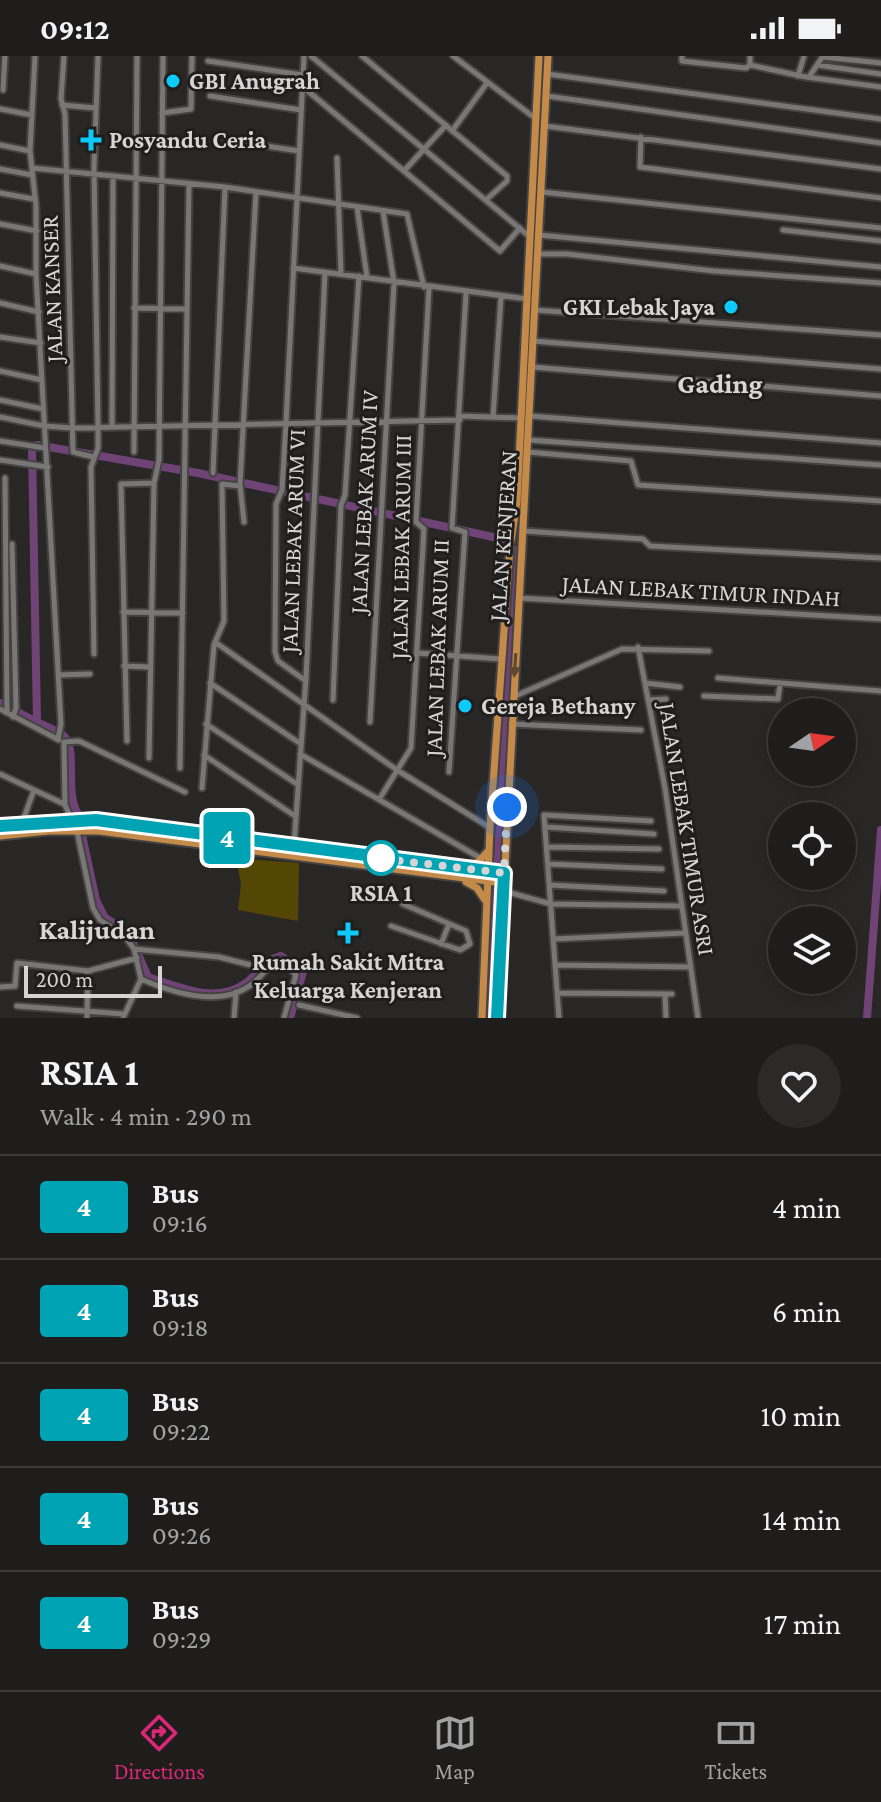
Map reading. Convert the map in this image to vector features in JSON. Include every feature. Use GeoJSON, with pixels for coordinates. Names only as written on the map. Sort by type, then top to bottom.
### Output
{"type":"FeatureCollection","features":[{"type":"Feature","properties":{"kind":"main road","name":"JALAN KENJERAN"},"geometry":{"type":"LineString","coordinates":[[527,379],[532,367],[538,254],[535,236],[539,56]]}},
{"type":"Feature","properties":{"kind":"main road","name":"JALAN KENJERAN"},"geometry":{"type":"LineString","coordinates":[[482,1018],[497,884],[490,871],[490,827],[501,659],[527,390],[528,299],[542,192],[548,56]]}},
{"type":"Feature","properties":{"kind":"main road","name":"JALAN KENJERAN"},"geometry":{"type":"LineString","coordinates":[[497,1018],[487,906],[502,873],[529,440],[525,417]]}},
{"type":"Feature","properties":{"kind":"main road"},"geometry":{"type":"LineString","coordinates":[[0,826],[77,820],[294,846],[296,853],[300,854],[497,884]]}},
{"type":"Feature","properties":{"kind":"main road"},"geometry":{"type":"LineString","coordinates":[[0,836],[80,831],[502,873]]}},
{"type":"Feature","properties":{"kind":"main road"},"geometry":{"type":"LineString","coordinates":[[458,868],[482,859],[489,849]]}},
{"type":"Feature","properties":{"kind":"main road"},"geometry":{"type":"LineString","coordinates":[[461,879],[477,888],[487,906]]}},
{"type":"Feature","properties":{"kind":"street"},"geometry":{"type":"LineString","coordinates":[[3,90],[5,56]]}},
{"type":"Feature","properties":{"kind":"street"},"geometry":{"type":"LineString","coordinates":[[35,56],[30,151],[37,231],[36,274],[65,805]]}},
{"type":"Feature","properties":{"kind":"street","name":"JALAN KANSER"},"geometry":{"type":"LineString","coordinates":[[64,56],[62,105],[73,450],[94,455]]}},
{"type":"Feature","properties":{"kind":"street"},"geometry":{"type":"LineString","coordinates":[[94,654],[91,566],[94,455],[98,427],[94,173],[98,56]]}},
{"type":"Feature","properties":{"kind":"street"},"geometry":{"type":"LineString","coordinates":[[134,452],[137,56]]}},
{"type":"Feature","properties":{"kind":"street"},"geometry":{"type":"LineString","coordinates":[[149,758],[154,483],[159,465],[160,426],[163,56]]}},
{"type":"Feature","properties":{"kind":"street"},"geometry":{"type":"LineString","coordinates":[[162,113],[191,109],[192,56]]}},
{"type":"Feature","properties":{"kind":"street","name":"JALAN LEBAK ARUM VI"},"geometry":{"type":"LineString","coordinates":[[304,56],[286,423],[281,492],[276,504],[275,652],[278,661],[306,681]]}},
{"type":"Feature","properties":{"kind":"street"},"geometry":{"type":"LineString","coordinates":[[362,56],[507,176],[507,181],[487,199]]}},
{"type":"Feature","properties":{"kind":"street"},"geometry":{"type":"LineString","coordinates":[[453,56],[536,118]]}},
{"type":"Feature","properties":{"kind":"street"},"geometry":{"type":"LineString","coordinates":[[750,56],[750,65]]}},
{"type":"Feature","properties":{"kind":"street"},"geometry":{"type":"LineString","coordinates":[[798,76],[804,56]]}},
{"type":"Feature","properties":{"kind":"street"},"geometry":{"type":"LineString","coordinates":[[809,77],[823,56],[881,63]]}},
{"type":"Feature","properties":{"kind":"street"},"geometry":{"type":"LineString","coordinates":[[315,57],[520,228],[535,236],[881,267]]}},
{"type":"Feature","properties":{"kind":"street"},"geometry":{"type":"LineString","coordinates":[[682,58],[746,68],[750,65],[798,76],[881,87]]}},
{"type":"Feature","properties":{"kind":"street"},"geometry":{"type":"LineString","coordinates":[[208,61],[303,75]]}},
{"type":"Feature","properties":{"kind":"street"},"geometry":{"type":"LineString","coordinates":[[817,65],[881,74]]}},
{"type":"Feature","properties":{"kind":"street"},"geometry":{"type":"LineString","coordinates":[[547,74],[881,119]]}},
{"type":"Feature","properties":{"kind":"street"},"geometry":{"type":"LineString","coordinates":[[452,131],[487,83]]}},
{"type":"Feature","properties":{"kind":"street"},"geometry":{"type":"LineString","coordinates":[[302,87],[500,251],[520,228]]}},
{"type":"Feature","properties":{"kind":"street"},"geometry":{"type":"LineString","coordinates":[[210,96],[301,110]]}},
{"type":"Feature","properties":{"kind":"street"},"geometry":{"type":"LineString","coordinates":[[547,96],[881,143]]}},
{"type":"Feature","properties":{"kind":"street"},"geometry":{"type":"LineString","coordinates":[[62,105],[95,108]]}},
{"type":"Feature","properties":{"kind":"street"},"geometry":{"type":"LineString","coordinates":[[0,109],[32,115]]}},
{"type":"Feature","properties":{"kind":"street"},"geometry":{"type":"LineString","coordinates":[[404,171],[446,125]]}},
{"type":"Feature","properties":{"kind":"street"},"geometry":{"type":"LineString","coordinates":[[545,126],[881,169]]}},
{"type":"Feature","properties":{"kind":"street"},"geometry":{"type":"LineString","coordinates":[[641,137],[640,167],[881,198]]}},
{"type":"Feature","properties":{"kind":"street"},"geometry":{"type":"LineString","coordinates":[[226,140],[299,151]]}},
{"type":"Feature","properties":{"kind":"street"},"geometry":{"type":"LineString","coordinates":[[0,145],[30,151]]}},
{"type":"Feature","properties":{"kind":"street"},"geometry":{"type":"LineString","coordinates":[[337,158],[336,202],[341,273]]}},
{"type":"Feature","properties":{"kind":"street"},"geometry":{"type":"LineString","coordinates":[[0,169],[66,170],[225,187],[383,211]]}},
{"type":"Feature","properties":{"kind":"street"},"geometry":{"type":"LineString","coordinates":[[112,427],[113,176]]}},
{"type":"Feature","properties":{"kind":"street"},"geometry":{"type":"LineString","coordinates":[[180,768],[189,184]]}},
{"type":"Feature","properties":{"kind":"street"},"geometry":{"type":"LineString","coordinates":[[213,473],[225,187]]}},
{"type":"Feature","properties":{"kind":"street"},"geometry":{"type":"LineString","coordinates":[[244,522],[240,484],[256,192]]}},
{"type":"Feature","properties":{"kind":"street"},"geometry":{"type":"LineString","coordinates":[[542,192],[881,228]]}},
{"type":"Feature","properties":{"kind":"street"},"geometry":{"type":"LineString","coordinates":[[0,193],[35,199]]}},
{"type":"Feature","properties":{"kind":"street"},"geometry":{"type":"LineString","coordinates":[[357,207],[367,277]]}},
{"type":"Feature","properties":{"kind":"street","name":"JALAN LEBAK ARUM III"},"geometry":{"type":"LineString","coordinates":[[380,798],[411,748],[424,528],[416,520],[427,288],[409,216],[383,211]]}},
{"type":"Feature","properties":{"kind":"street","name":"JALAN LEBAK ARUM IV"},"geometry":{"type":"LineString","coordinates":[[370,722],[394,283],[383,211]]}},
{"type":"Feature","properties":{"kind":"street"},"geometry":{"type":"LineString","coordinates":[[0,224],[37,231]]}},
{"type":"Feature","properties":{"kind":"street"},"geometry":{"type":"LineString","coordinates":[[783,230],[881,241]]}},
{"type":"Feature","properties":{"kind":"street"},"geometry":{"type":"LineString","coordinates":[[538,254],[567,254],[725,272],[881,283]]}},
{"type":"Feature","properties":{"kind":"street"},"geometry":{"type":"LineString","coordinates":[[0,266],[36,274]]}},
{"type":"Feature","properties":{"kind":"street"},"geometry":{"type":"LineString","coordinates":[[293,268],[528,299]]}},
{"type":"Feature","properties":{"kind":"street","name":"JALAN LEBAK ARUM VI"},"geometry":{"type":"LineString","coordinates":[[306,681],[315,424],[325,272]]}},
{"type":"Feature","properties":{"kind":"street"},"geometry":{"type":"LineString","coordinates":[[333,700],[341,504],[345,495],[359,276]]}},
{"type":"Feature","properties":{"kind":"street","name":"JALAN LEBAK ARUM II"},"geometry":{"type":"LineString","coordinates":[[449,772],[465,532],[452,528],[466,293]]}},
{"type":"Feature","properties":{"kind":"street"},"geometry":{"type":"LineString","coordinates":[[493,417],[501,297]]}},
{"type":"Feature","properties":{"kind":"street"},"geometry":{"type":"LineString","coordinates":[[0,303],[39,312]]}},
{"type":"Feature","properties":{"kind":"street"},"geometry":{"type":"LineString","coordinates":[[134,308],[187,309]]}},
{"type":"Feature","properties":{"kind":"street"},"geometry":{"type":"LineString","coordinates":[[535,310],[881,335]]}},
{"type":"Feature","properties":{"kind":"street"},"geometry":{"type":"LineString","coordinates":[[0,337],[41,343]]}},
{"type":"Feature","properties":{"kind":"street"},"geometry":{"type":"LineString","coordinates":[[533,341],[881,369]]}},
{"type":"Feature","properties":{"kind":"street"},"geometry":{"type":"LineString","coordinates":[[532,367],[881,396]]}},
{"type":"Feature","properties":{"kind":"street"},"geometry":{"type":"LineString","coordinates":[[0,371],[42,380]]}},
{"type":"Feature","properties":{"kind":"street"},"geometry":{"type":"LineString","coordinates":[[0,400],[43,409]]}},
{"type":"Feature","properties":{"kind":"street"},"geometry":{"type":"LineString","coordinates":[[0,417],[73,428],[525,417],[881,443]]}},
{"type":"Feature","properties":{"kind":"street"},"geometry":{"type":"LineString","coordinates":[[529,440],[881,465]]}},
{"type":"Feature","properties":{"kind":"street"},"geometry":{"type":"LineString","coordinates":[[0,441],[45,446]]}},
{"type":"Feature","properties":{"kind":"street"},"geometry":{"type":"LineString","coordinates":[[528,452],[631,461],[638,485],[881,501]]}},
{"type":"Feature","properties":{"kind":"street"},"geometry":{"type":"LineString","coordinates":[[0,460],[48,467]]}},
{"type":"Feature","properties":{"kind":"street"},"geometry":{"type":"LineString","coordinates":[[5,478],[9,711]]}},
{"type":"Feature","properties":{"kind":"street"},"geometry":{"type":"LineString","coordinates":[[127,741],[121,484],[154,483]]}},
{"type":"Feature","properties":{"kind":"street"},"geometry":{"type":"LineString","coordinates":[[202,788],[215,642],[224,621],[222,484],[240,484]]}},
{"type":"Feature","properties":{"kind":"street"},"geometry":{"type":"LineString","coordinates":[[524,531],[643,539],[650,546],[881,558]]}},
{"type":"Feature","properties":{"kind":"street"},"geometry":{"type":"LineString","coordinates":[[9,711],[12,544]]}},
{"type":"Feature","properties":{"kind":"street","name":"JALAN LEBAK TIMUR INDAH"},"geometry":{"type":"LineString","coordinates":[[518,598],[881,619]]}},
{"type":"Feature","properties":{"kind":"street"},"geometry":{"type":"LineString","coordinates":[[123,612],[183,613]]}},
{"type":"Feature","properties":{"kind":"street"},"geometry":{"type":"LineString","coordinates":[[215,642],[397,770],[490,827]]}},
{"type":"Feature","properties":{"kind":"street"},"geometry":{"type":"LineString","coordinates":[[513,697],[620,649],[638,647],[709,651]]}},
{"type":"Feature","properties":{"kind":"street","name":"JALAN LEBAK TIMUR ASRI"},"geometry":{"type":"LineString","coordinates":[[638,647],[665,788],[698,1018]]}},
{"type":"Feature","properties":{"kind":"street"},"geometry":{"type":"LineString","coordinates":[[417,653],[501,659]]}},
{"type":"Feature","properties":{"kind":"street"},"geometry":{"type":"LineString","coordinates":[[124,666],[150,667]]}},
{"type":"Feature","properties":{"kind":"street"},"geometry":{"type":"LineString","coordinates":[[58,675],[90,674]]}},
{"type":"Feature","properties":{"kind":"street"},"geometry":{"type":"LineString","coordinates":[[718,678],[881,691]]}},
{"type":"Feature","properties":{"kind":"street"},"geometry":{"type":"LineString","coordinates":[[294,846],[306,681]]}},
{"type":"Feature","properties":{"kind":"street"},"geometry":{"type":"LineString","coordinates":[[210,682],[301,744]]}},
{"type":"Feature","properties":{"kind":"street"},"geometry":{"type":"LineString","coordinates":[[645,683],[680,687]]}},
{"type":"Feature","properties":{"kind":"street"},"geometry":{"type":"LineString","coordinates":[[704,696],[778,699],[780,684]]}},
{"type":"Feature","properties":{"kind":"street"},"geometry":{"type":"LineString","coordinates":[[648,700],[666,699]]}},
{"type":"Feature","properties":{"kind":"street"},"geometry":{"type":"LineString","coordinates":[[9,711],[185,792]]}},
{"type":"Feature","properties":{"kind":"street"},"geometry":{"type":"LineString","coordinates":[[206,724],[298,784]]}},
{"type":"Feature","properties":{"kind":"street"},"geometry":{"type":"LineString","coordinates":[[511,724],[641,730]]}},
{"type":"Feature","properties":{"kind":"street"},"geometry":{"type":"LineString","coordinates":[[300,754],[482,859]]}},
{"type":"Feature","properties":{"kind":"street"},"geometry":{"type":"LineString","coordinates":[[204,755],[296,816]]}},
{"type":"Feature","properties":{"kind":"street"},"geometry":{"type":"LineString","coordinates":[[0,774],[65,805],[77,820],[94,911],[103,923],[124,935],[137,948],[232,959],[264,968]]}},
{"type":"Feature","properties":{"kind":"street"},"geometry":{"type":"LineString","coordinates":[[22,823],[34,790]]}},
{"type":"Feature","properties":{"kind":"street"},"geometry":{"type":"LineString","coordinates":[[559,1018],[544,815],[651,821]]}},
{"type":"Feature","properties":{"kind":"street"},"geometry":{"type":"LineString","coordinates":[[546,827],[654,834]]}},
{"type":"Feature","properties":{"kind":"street"},"geometry":{"type":"LineString","coordinates":[[548,847],[659,849]]}},
{"type":"Feature","properties":{"kind":"street"},"geometry":{"type":"LineString","coordinates":[[549,864],[662,869]]}},
{"type":"Feature","properties":{"kind":"street"},"geometry":{"type":"LineString","coordinates":[[497,884],[551,904],[681,906]]}},
{"type":"Feature","properties":{"kind":"street"},"geometry":{"type":"LineString","coordinates":[[550,885],[664,891]]}},
{"type":"Feature","properties":{"kind":"street"},"geometry":{"type":"LineString","coordinates":[[403,904],[466,931]]}},
{"type":"Feature","properties":{"kind":"street"},"geometry":{"type":"LineString","coordinates":[[441,944],[449,924]]}},
{"type":"Feature","properties":{"kind":"street"},"geometry":{"type":"LineString","coordinates":[[391,926],[460,950],[470,944],[491,950]]}},
{"type":"Feature","properties":{"kind":"street"},"geometry":{"type":"LineString","coordinates":[[466,931],[470,944]]}},
{"type":"Feature","properties":{"kind":"street"},"geometry":{"type":"LineString","coordinates":[[460,950],[466,931]]}},
{"type":"Feature","properties":{"kind":"street"},"geometry":{"type":"LineString","coordinates":[[553,939],[685,933]]}},
{"type":"Feature","properties":{"kind":"street"},"geometry":{"type":"LineString","coordinates":[[17,1006],[123,1016],[141,979],[137,948]]}},
{"type":"Feature","properties":{"kind":"street"},"geometry":{"type":"LineString","coordinates":[[0,987],[15,986],[17,963],[88,971],[137,958]]}},
{"type":"Feature","properties":{"kind":"street"},"geometry":{"type":"LineString","coordinates":[[141,979],[211,997],[236,992],[253,984],[264,968],[279,958],[295,972],[284,1018]]}},
{"type":"Feature","properties":{"kind":"street"},"geometry":{"type":"LineString","coordinates":[[555,965],[691,967]]}},
{"type":"Feature","properties":{"kind":"street"},"geometry":{"type":"LineString","coordinates":[[87,1014],[88,971]]}},
{"type":"Feature","properties":{"kind":"street"},"geometry":{"type":"LineString","coordinates":[[234,1018],[236,992]]}},
{"type":"Feature","properties":{"kind":"street"},"geometry":{"type":"LineString","coordinates":[[558,993],[669,994],[666,1018]]}},
{"type":"Feature","properties":{"kind":"street"},"geometry":{"type":"LineString","coordinates":[[299,1005],[357,1018]]}},
{"type":"Feature","properties":{"kind":"shaded area"},"geometry":{"type":"Polygon","coordinates":[[[236,858],[299,863],[298,921],[238,910],[241,884],[236,858]]]}},
{"type":"Feature","properties":{"kind":"waterway"},"geometry":{"type":"LineString","coordinates":[[37,445],[198,473],[507,540],[515,551],[489,1018]]}},
{"type":"Feature","properties":{"kind":"waterway"},"geometry":{"type":"LineString","coordinates":[[32,447],[37,722],[65,737],[68,744],[72,794],[96,900],[105,918],[128,931],[148,977],[185,989],[210,993],[235,989],[271,960],[281,956],[303,972],[290,1018]]}},
{"type":"Feature","properties":{"kind":"waterway"},"geometry":{"type":"LineString","coordinates":[[0,703],[37,722]]}},
{"type":"Feature","properties":{"kind":"waterway"},"geometry":{"type":"LineString","coordinates":[[867,1018],[881,830]]}},
{"type":"Feature","properties":{"kind":"bus line","name":"4"},"geometry":{"type":"LineString","coordinates":[[0,826],[96,820],[504,873],[497,1018]]}},
{"type":"Feature","properties":{"kind":"place","name":"GBI Anugrah"},"geometry":{"type":"Point","coordinates":[173,81]}},
{"type":"Feature","properties":{"kind":"place","name":"Posyandu Ceria"},"geometry":{"type":"Point","coordinates":[91,140]}},
{"type":"Feature","properties":{"kind":"place","name":"GKI Lebak Jaya"},"geometry":{"type":"Point","coordinates":[731,307]}},
{"type":"Feature","properties":{"kind":"place","name":"Gereja Bethany"},"geometry":{"type":"Point","coordinates":[465,706]}},
{"type":"Feature","properties":{"kind":"place","name":"RSIA 1"},"geometry":{"type":"Point","coordinates":[381,858]}},
{"type":"Feature","properties":{"kind":"place","name":"Rumah Sakit Mitra Keluarga Kenjeran"},"geometry":{"type":"Point","coordinates":[348,933]}},
{"type":"Feature","properties":{"kind":"district","name":"Gading"},"geometry":{"type":"Point","coordinates":[720,383]}},
{"type":"Feature","properties":{"kind":"district","name":"Kalijudan"},"geometry":{"type":"Point","coordinates":[97,929]}},
{"type":"Feature","properties":{"kind":"route"},"geometry":{"type":"LineString","coordinates":[[381,858],[376,858],[504,873],[507,807]]}}]}
